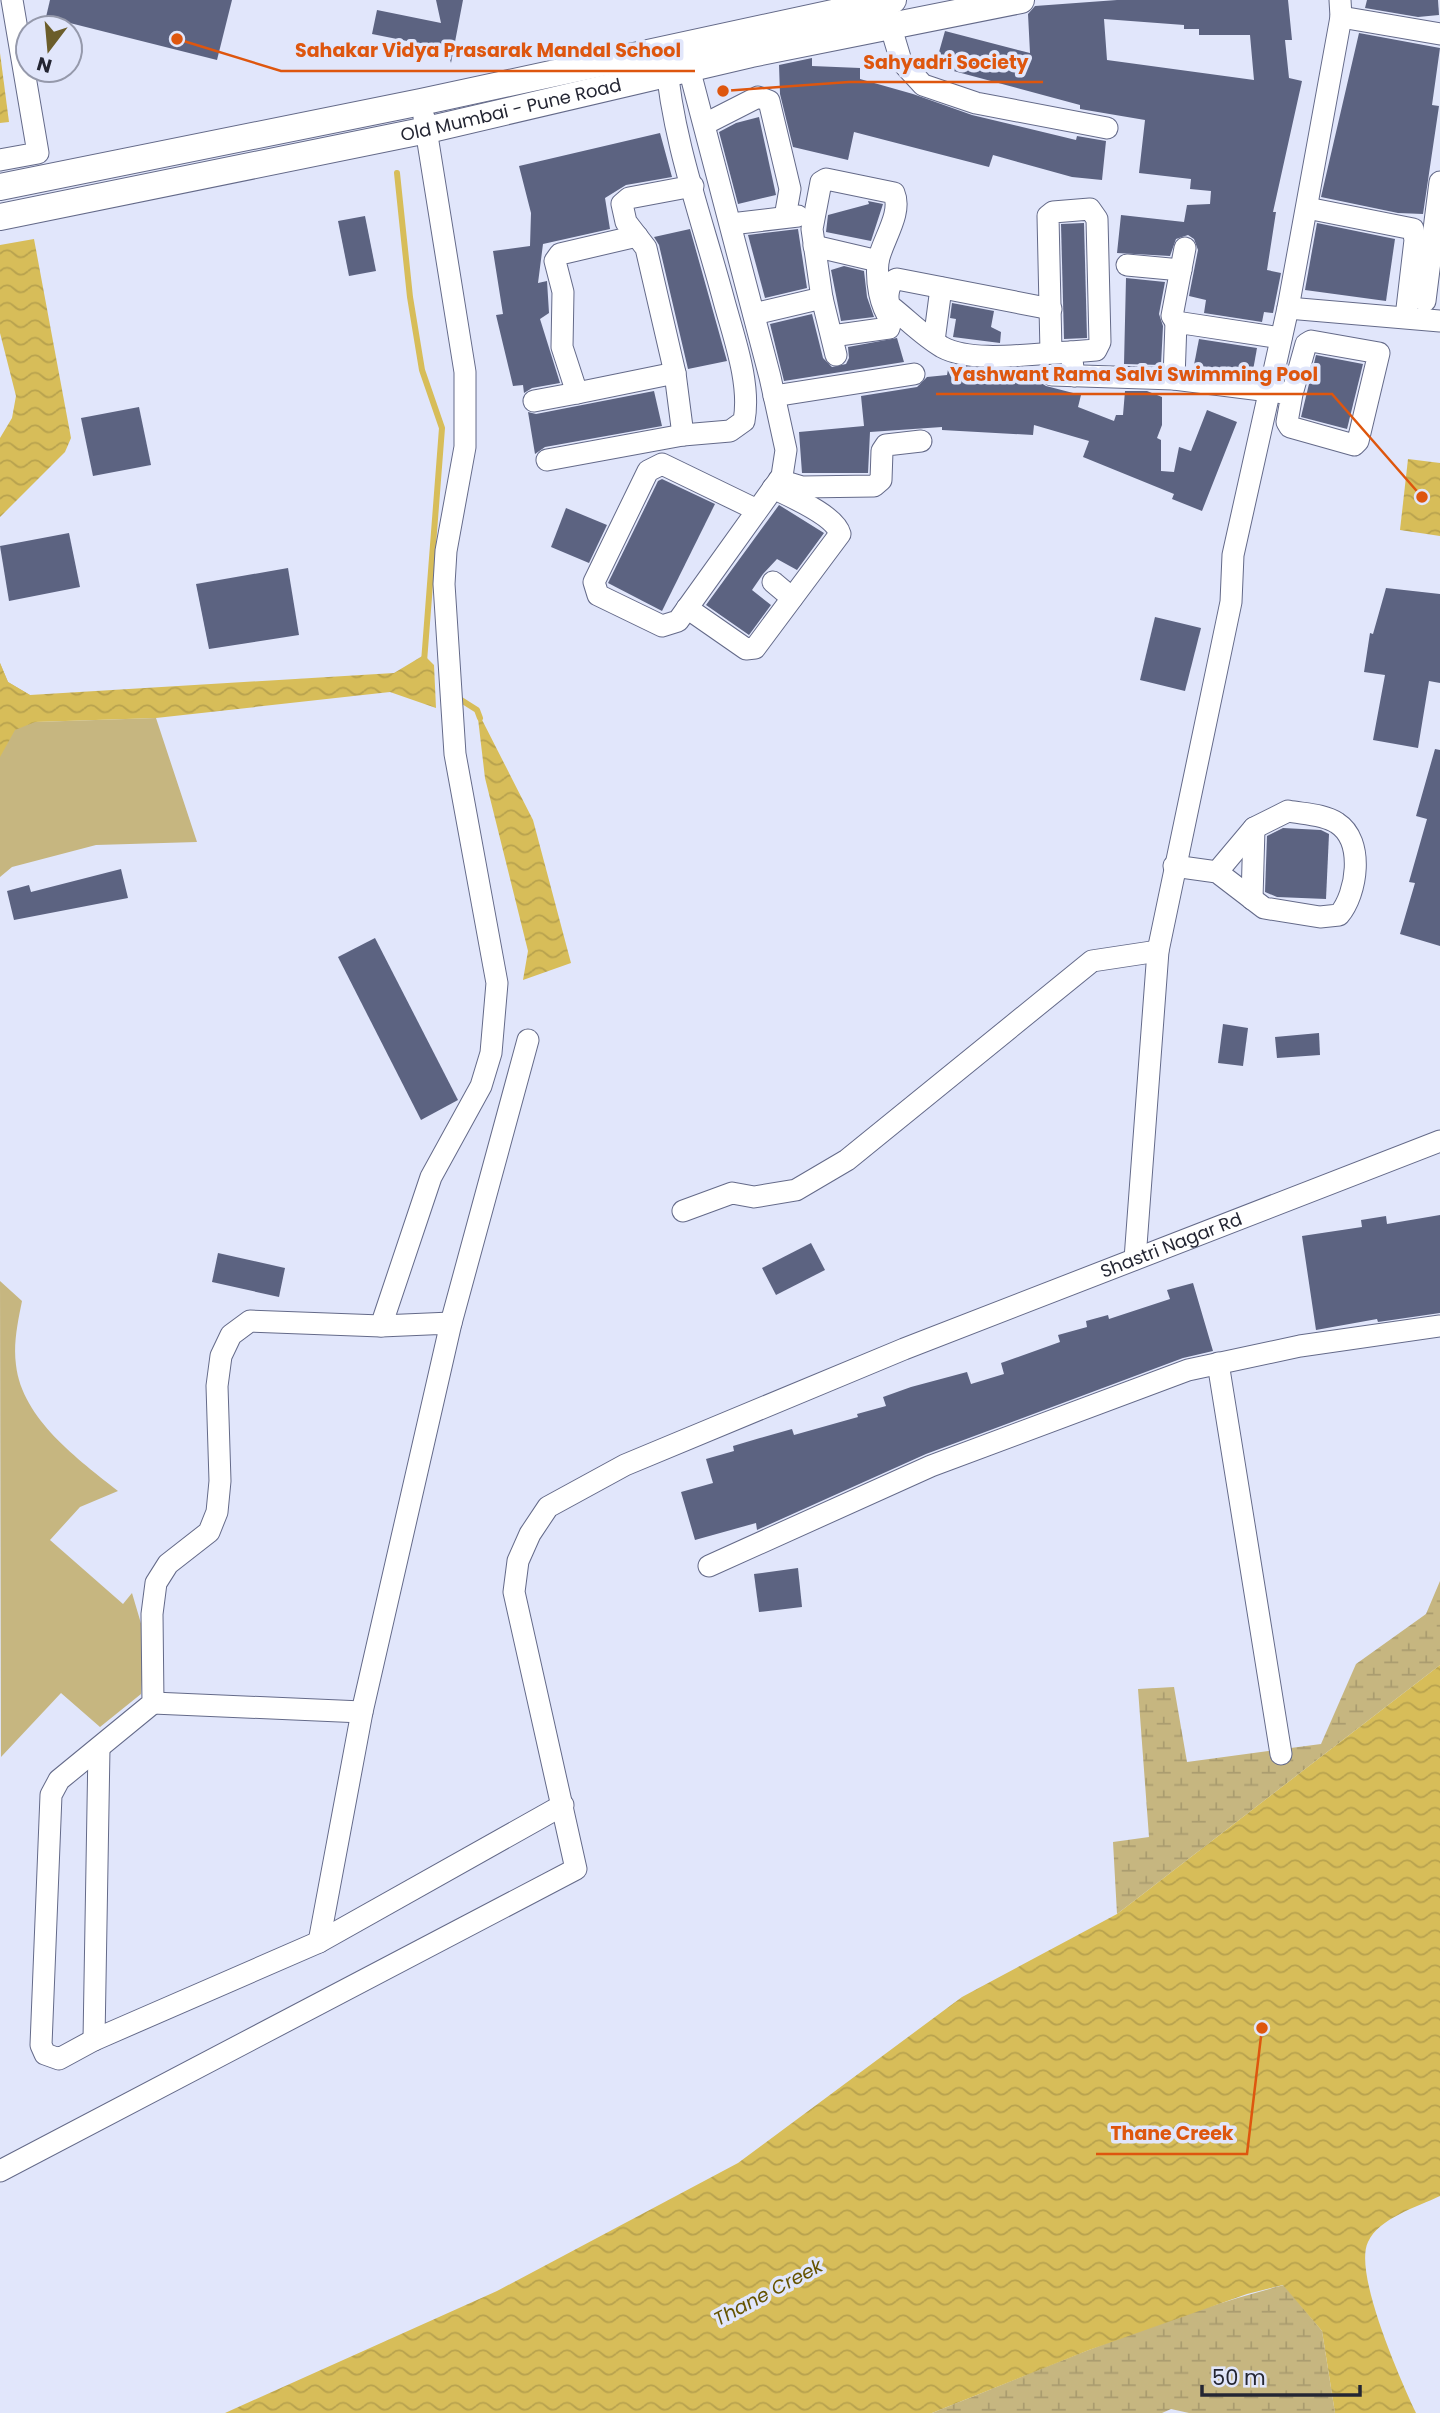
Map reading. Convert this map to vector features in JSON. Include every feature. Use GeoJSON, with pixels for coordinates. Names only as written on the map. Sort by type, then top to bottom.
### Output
{"type":"FeatureCollection","features":[{"type":"Feature","properties":{"kind":"main road","name":"Old Mumbai - Pune Road"},"geometry":{"type":"LineString","coordinates":[[0,187],[835,16],[889,9],[1021,0]]}},
{"type":"Feature","properties":{"kind":"main road","name":"Old Mumbai - Pune Road"},"geometry":{"type":"LineString","coordinates":[[0,218],[427,130],[679,73],[835,16]]}},
{"type":"Feature","properties":{"kind":"street"},"geometry":{"type":"LineString","coordinates":[[12,0],[38,153],[51,166],[70,172]]}},
{"type":"Feature","properties":{"kind":"street"},"geometry":{"type":"LineString","coordinates":[[1135,1259],[1158,951],[1231,602],[1233,555],[1288,308],[1340,8],[1440,34]]}},
{"type":"Feature","properties":{"kind":"street"},"geometry":{"type":"LineString","coordinates":[[889,9],[901,61],[923,85],[976,103],[1107,128]]}},
{"type":"Feature","properties":{"kind":"street"},"geometry":{"type":"LineString","coordinates":[[674,47],[679,73],[705,124],[786,450],[776,484],[678,621],[662,626],[598,595],[594,582],[648,471],[662,464],[757,510]]}},
{"type":"Feature","properties":{"kind":"street"},"geometry":{"type":"LineString","coordinates":[[547,460],[683,435],[730,431],[744,421],[746,410],[738,352],[673,115],[679,73]]}},
{"type":"Feature","properties":{"kind":"street"},"geometry":{"type":"LineString","coordinates":[[705,124],[758,97],[769,101],[790,188],[785,216]]}},
{"type":"Feature","properties":{"kind":"street"},"geometry":{"type":"LineString","coordinates":[[381,1326],[431,1177],[481,1086],[491,1053],[497,983],[454,754],[444,584],[446,551],[465,447],[465,372],[421,102]]}},
{"type":"Feature","properties":{"kind":"street"},"geometry":{"type":"LineString","coordinates":[[0,160],[38,153]]}},
{"type":"Feature","properties":{"kind":"street"},"geometry":{"type":"LineString","coordinates":[[774,396],[837,361],[889,328],[891,321],[881,307],[878,261],[897,199],[894,192],[827,179],[821,182],[813,222],[814,246],[822,298],[837,361]]}},
{"type":"Feature","properties":{"kind":"street"},"geometry":{"type":"LineString","coordinates":[[683,435],[675,373],[646,248],[626,222],[622,204],[629,198],[693,186]]}},
{"type":"Feature","properties":{"kind":"street"},"geometry":{"type":"LineString","coordinates":[[1425,300],[1436,254],[1440,190]]}},
{"type":"Feature","properties":{"kind":"street"},"geometry":{"type":"LineString","coordinates":[[1307,208],[1413,229],[1415,240],[1397,317],[1379,353],[1358,441],[1354,445],[1290,427],[1286,422],[1306,344],[1311,341],[1379,353]]}},
{"type":"Feature","properties":{"kind":"street"},"geometry":{"type":"LineString","coordinates":[[1051,309],[897,279],[891,283],[888,298],[890,306],[947,349],[992,358],[1061,352],[1093,351],[1099,346],[1097,219],[1093,210],[1053,212],[1048,216],[1051,309],[1061,352],[1074,376]]}},
{"type":"Feature","properties":{"kind":"street"},"geometry":{"type":"LineString","coordinates":[[731,223],[785,216],[797,216],[813,222]]}},
{"type":"Feature","properties":{"kind":"street"},"geometry":{"type":"LineString","coordinates":[[577,393],[562,347],[563,292],[555,261],[560,254],[637,236]]}},
{"type":"Feature","properties":{"kind":"street"},"geometry":{"type":"LineString","coordinates":[[814,246],[878,261]]}},
{"type":"Feature","properties":{"kind":"street"},"geometry":{"type":"LineString","coordinates":[[1174,379],[1176,322],[1172,316],[1185,248]]}},
{"type":"Feature","properties":{"kind":"street"},"geometry":{"type":"LineString","coordinates":[[1127,265],[1181,270]]}},
{"type":"Feature","properties":{"kind":"street"},"geometry":{"type":"LineString","coordinates":[[934,341],[941,288]]}},
{"type":"Feature","properties":{"kind":"street"},"geometry":{"type":"LineString","coordinates":[[754,314],[822,298]]}},
{"type":"Feature","properties":{"kind":"street"},"geometry":{"type":"LineString","coordinates":[[1288,308],[1440,321]]}},
{"type":"Feature","properties":{"kind":"street"},"geometry":{"type":"LineString","coordinates":[[1176,322],[1281,338]]}},
{"type":"Feature","properties":{"kind":"street"},"geometry":{"type":"LineString","coordinates":[[837,361],[914,374]]}},
{"type":"Feature","properties":{"kind":"street"},"geometry":{"type":"LineString","coordinates":[[534,401],[675,373]]}},
{"type":"Feature","properties":{"kind":"street"},"geometry":{"type":"LineString","coordinates":[[1052,375],[1174,379],[1292,394]]}},
{"type":"Feature","properties":{"kind":"street"},"geometry":{"type":"LineString","coordinates":[[776,484],[874,486],[881,480],[881,451],[886,445],[921,441]]}},
{"type":"Feature","properties":{"kind":"street"},"geometry":{"type":"LineString","coordinates":[[687,608],[746,649],[755,648],[840,534],[838,527],[776,484]]}},
{"type":"Feature","properties":{"kind":"street"},"geometry":{"type":"LineString","coordinates":[[774,582],[792,598]]}},
{"type":"Feature","properties":{"kind":"street"},"geometry":{"type":"LineString","coordinates":[[1174,866],[1217,872],[1264,908],[1320,917],[1339,915],[1347,906],[1356,870],[1350,839],[1338,823],[1288,811],[1254,828],[1217,872]]}},
{"type":"Feature","properties":{"kind":"street"},"geometry":{"type":"LineString","coordinates":[[1252,899],[1254,828]]}},
{"type":"Feature","properties":{"kind":"street"},"geometry":{"type":"LineString","coordinates":[[683,1211],[732,1193],[754,1197],[796,1190],[847,1160],[1092,961],[1158,951]]}},
{"type":"Feature","properties":{"kind":"street"},"geometry":{"type":"LineString","coordinates":[[319,1942],[362,1712],[451,1323],[528,1040]]}},
{"type":"Feature","properties":{"kind":"street","name":"Shastri Nagar Rd"},"geometry":{"type":"LineString","coordinates":[[0,2171],[576,1869],[514,1592],[518,1561],[530,1534],[548,1507],[625,1465],[904,1349],[1440,1141]]}},
{"type":"Feature","properties":{"kind":"street"},"geometry":{"type":"LineString","coordinates":[[153,1703],[152,1614],[156,1583],[168,1564],[209,1532],[217,1512],[220,1481],[217,1386],[220,1356],[231,1335],[250,1321],[381,1326],[451,1323]]}},
{"type":"Feature","properties":{"kind":"street"},"geometry":{"type":"LineString","coordinates":[[709,1566],[931,1466],[1188,1370],[1300,1346],[1440,1326]]}},
{"type":"Feature","properties":{"kind":"street"},"geometry":{"type":"LineString","coordinates":[[1218,1363],[1281,1754]]}},
{"type":"Feature","properties":{"kind":"street"},"geometry":{"type":"LineString","coordinates":[[362,1712],[153,1703],[60,1780],[51,1795],[41,2045],[45,2054],[59,2059],[94,2040],[319,1942],[563,1805]]}},
{"type":"Feature","properties":{"kind":"street"},"geometry":{"type":"LineString","coordinates":[[94,2040],[99,1748]]}},
{"type":"Feature","properties":{"kind":"green space"},"geometry":{"type":"Polygon","coordinates":[[[0,663],[8,682],[30,695],[35,722],[156,718],[197,842],[96,845],[12,867],[0,877],[0,663]]]}},
{"type":"Feature","properties":{"kind":"green space"},"geometry":{"type":"Polygon","coordinates":[[[0,1281],[22,1301],[15,1357],[21,1385],[29,1403],[70,1452],[118,1491],[80,1507],[50,1540],[123,1604],[132,1593],[145,1637],[141,1694],[100,1727],[61,1693],[1,1757],[0,1281]]]}},
{"type":"Feature","properties":{"kind":"green space"},"geometry":{"type":"Polygon","coordinates":[[[1440,1581],[1440,1665],[1117,1914],[1113,1842],[1149,1837],[1138,1689],[1174,1687],[1187,1762],[1321,1744],[1356,1664],[1426,1614],[1440,1581]]]}},
{"type":"Feature","properties":{"kind":"green space"},"geometry":{"type":"Polygon","coordinates":[[[1284,2285],[1322,2331],[1335,2413],[1189,2413],[1171,2409],[1162,2413],[932,2413],[1150,2327],[1284,2285]]]}},
{"type":"Feature","properties":{"kind":"water"},"geometry":{"type":"Polygon","coordinates":[[[0,53],[9,122],[0,123],[0,53]]]}},
{"type":"Feature","properties":{"kind":"water"},"geometry":{"type":"Polygon","coordinates":[[[34,239],[71,438],[65,452],[0,517],[0,438],[12,418],[16,396],[0,333],[0,245],[34,239]]]}},
{"type":"Feature","properties":{"kind":"water"},"geometry":{"type":"Polygon","coordinates":[[[1408,459],[1440,463],[1440,536],[1400,530],[1408,459]]]}},
{"type":"Feature","properties":{"kind":"water"},"geometry":{"type":"Polygon","coordinates":[[[424,655],[434,665],[436,708],[390,692],[156,718],[35,722],[15,730],[0,757],[0,663],[8,682],[30,695],[394,673],[424,655]]]}},
{"type":"Feature","properties":{"kind":"water"},"geometry":{"type":"Polygon","coordinates":[[[477,710],[533,820],[571,963],[523,980],[528,951],[485,778],[477,710]]]}},
{"type":"Feature","properties":{"kind":"water"},"geometry":{"type":"Polygon","coordinates":[[[1440,1665],[1440,2196],[1381,2226],[1368,2242],[1365,2257],[1367,2277],[1381,2327],[1416,2413],[1335,2413],[1322,2331],[1283,2285],[1247,2294],[1089,2350],[932,2413],[225,2413],[497,2291],[738,2163],[962,1997],[1117,1914],[1440,1665]]]}},
{"type":"Feature","properties":{"kind":"building"},"geometry":{"type":"Polygon","coordinates":[[[50,0],[232,0],[217,60],[84,27],[84,14],[47,14],[50,0]]]}},
{"type":"Feature","properties":{"kind":"building"},"geometry":{"type":"Polygon","coordinates":[[[436,0],[463,0],[451,63],[447,49],[372,34],[377,10],[441,23],[436,0]]]}},
{"type":"Feature","properties":{"kind":"building"},"geometry":{"type":"Polygon","coordinates":[[[1117,0],[1288,0],[1292,40],[1285,40],[1289,78],[1302,81],[1273,212],[1276,212],[1267,270],[1281,273],[1273,313],[1264,312],[1262,322],[1204,313],[1206,300],[1189,296],[1198,250],[1194,239],[1188,235],[1176,239],[1170,256],[1117,253],[1121,215],[1184,222],[1187,205],[1210,204],[1211,191],[1190,189],[1191,179],[1139,173],[1145,120],[1080,109],[1080,105],[935,66],[945,31],[1030,53],[1028,14],[1035,6],[1117,0]],[[1104,19],[1107,60],[1254,80],[1250,35],[1199,35],[1199,29],[1184,29],[1184,25],[1104,19]]]}},
{"type":"Feature","properties":{"kind":"building"},"geometry":{"type":"Polygon","coordinates":[[[1367,0],[1438,0],[1439,15],[1418,17],[1365,8],[1367,0]]]}},
{"type":"Feature","properties":{"kind":"building"},"geometry":{"type":"Polygon","coordinates":[[[1359,33],[1440,48],[1432,105],[1439,106],[1423,214],[1398,213],[1321,197],[1359,33]]]}},
{"type":"Feature","properties":{"kind":"building"},"geometry":{"type":"Polygon","coordinates":[[[812,58],[812,66],[860,68],[860,79],[972,115],[1076,140],[1077,136],[1106,141],[1102,180],[1072,177],[993,155],[989,167],[854,132],[848,160],[793,147],[780,94],[779,65],[812,58]]]}},
{"type":"Feature","properties":{"kind":"building"},"geometry":{"type":"Polygon","coordinates":[[[759,117],[776,195],[738,204],[719,132],[736,123],[759,117]]]}},
{"type":"Feature","properties":{"kind":"building"},"geometry":{"type":"Polygon","coordinates":[[[660,133],[672,177],[626,185],[605,198],[610,229],[543,244],[538,283],[547,281],[549,313],[540,319],[560,383],[532,388],[524,393],[523,385],[513,386],[496,315],[503,314],[493,251],[530,246],[531,213],[519,166],[660,133]]]}},
{"type":"Feature","properties":{"kind":"building"},"geometry":{"type":"Polygon","coordinates":[[[868,201],[883,204],[871,241],[826,232],[828,215],[869,204],[868,201]]]}},
{"type":"Feature","properties":{"kind":"building"},"geometry":{"type":"Polygon","coordinates":[[[365,216],[376,271],[349,276],[338,221],[365,216]]]}},
{"type":"Feature","properties":{"kind":"building"},"geometry":{"type":"Polygon","coordinates":[[[1084,223],[1087,338],[1064,339],[1061,224],[1084,223]]]}},
{"type":"Feature","properties":{"kind":"building"},"geometry":{"type":"Polygon","coordinates":[[[1317,223],[1395,239],[1386,301],[1305,290],[1317,223]]]}},
{"type":"Feature","properties":{"kind":"building"},"geometry":{"type":"Polygon","coordinates":[[[690,229],[727,361],[688,369],[659,245],[654,237],[690,229]]]}},
{"type":"Feature","properties":{"kind":"building"},"geometry":{"type":"Polygon","coordinates":[[[798,229],[807,288],[765,298],[748,235],[798,229]]]}},
{"type":"Feature","properties":{"kind":"building"},"geometry":{"type":"Polygon","coordinates":[[[844,266],[864,271],[867,297],[874,317],[841,321],[831,270],[844,266]]]}},
{"type":"Feature","properties":{"kind":"building"},"geometry":{"type":"Polygon","coordinates":[[[1126,278],[1165,282],[1159,314],[1163,326],[1161,365],[1124,364],[1126,278]]]}},
{"type":"Feature","properties":{"kind":"building"},"geometry":{"type":"Polygon","coordinates":[[[952,303],[994,311],[991,327],[1001,332],[1000,343],[953,337],[956,319],[950,318],[952,303]]]}},
{"type":"Feature","properties":{"kind":"building"},"geometry":{"type":"Polygon","coordinates":[[[812,314],[823,358],[832,367],[846,364],[849,358],[848,347],[897,338],[904,362],[784,381],[770,324],[812,314]]]}},
{"type":"Feature","properties":{"kind":"building"},"geometry":{"type":"Polygon","coordinates":[[[1199,339],[1257,348],[1252,376],[1194,365],[1199,339]]]}},
{"type":"Feature","properties":{"kind":"building"},"geometry":{"type":"Polygon","coordinates":[[[1316,355],[1363,364],[1347,429],[1301,417],[1316,355]]]}},
{"type":"Feature","properties":{"kind":"building"},"geometry":{"type":"Polygon","coordinates":[[[949,364],[995,369],[994,378],[1036,380],[1046,386],[1081,395],[1078,407],[1114,421],[1116,415],[1123,415],[1125,391],[1147,391],[1162,397],[1162,425],[1157,438],[1161,440],[1161,471],[1174,472],[1179,447],[1191,451],[1207,410],[1237,422],[1202,511],[1172,499],[1174,494],[1083,457],[1089,441],[1034,425],[1033,435],[942,430],[942,427],[870,432],[868,473],[802,473],[799,432],[864,426],[861,396],[917,387],[927,377],[947,375],[949,364]]]}},
{"type":"Feature","properties":{"kind":"building"},"geometry":{"type":"Polygon","coordinates":[[[654,391],[662,426],[545,447],[535,454],[528,412],[536,414],[654,391]]]}},
{"type":"Feature","properties":{"kind":"building"},"geometry":{"type":"Polygon","coordinates":[[[139,407],[151,465],[93,476],[81,418],[139,407]]]}},
{"type":"Feature","properties":{"kind":"building"},"geometry":{"type":"Polygon","coordinates":[[[662,479],[715,504],[662,611],[608,583],[658,481],[662,479]]]}},
{"type":"Feature","properties":{"kind":"building"},"geometry":{"type":"Polygon","coordinates":[[[779,505],[824,533],[797,570],[777,559],[763,574],[752,590],[771,605],[749,635],[706,605],[779,505]]]}},
{"type":"Feature","properties":{"kind":"building"},"geometry":{"type":"Polygon","coordinates":[[[566,508],[607,525],[589,563],[551,547],[566,508]]]}},
{"type":"Feature","properties":{"kind":"building"},"geometry":{"type":"Polygon","coordinates":[[[69,533],[80,587],[9,601],[0,546],[69,533]]]}},
{"type":"Feature","properties":{"kind":"building"},"geometry":{"type":"Polygon","coordinates":[[[288,568],[299,635],[209,649],[196,584],[288,568]]]}},
{"type":"Feature","properties":{"kind":"building"},"geometry":{"type":"Polygon","coordinates":[[[1386,588],[1440,594],[1440,683],[1429,681],[1418,748],[1373,740],[1385,675],[1364,672],[1370,633],[1373,634],[1386,588]]]}},
{"type":"Feature","properties":{"kind":"building"},"geometry":{"type":"Polygon","coordinates":[[[1155,617],[1201,628],[1185,691],[1140,680],[1155,617]]]}},
{"type":"Feature","properties":{"kind":"building"},"geometry":{"type":"Polygon","coordinates":[[[1435,749],[1440,750],[1440,946],[1400,934],[1415,883],[1409,882],[1427,819],[1416,816],[1435,749]]]}},
{"type":"Feature","properties":{"kind":"building"},"geometry":{"type":"Polygon","coordinates":[[[1283,828],[1321,830],[1329,834],[1326,899],[1277,897],[1265,892],[1267,836],[1283,828]]]}},
{"type":"Feature","properties":{"kind":"building"},"geometry":{"type":"Polygon","coordinates":[[[121,869],[128,898],[14,920],[7,891],[29,885],[31,892],[121,869]]]}},
{"type":"Feature","properties":{"kind":"building"},"geometry":{"type":"Polygon","coordinates":[[[375,938],[458,1100],[421,1120],[338,957],[375,938]]]}},
{"type":"Feature","properties":{"kind":"building"},"geometry":{"type":"Polygon","coordinates":[[[1223,1024],[1248,1028],[1243,1066],[1218,1063],[1223,1024]]]}},
{"type":"Feature","properties":{"kind":"building"},"geometry":{"type":"Polygon","coordinates":[[[1319,1033],[1320,1055],[1277,1058],[1275,1037],[1319,1033]]]}},
{"type":"Feature","properties":{"kind":"building"},"geometry":{"type":"Polygon","coordinates":[[[1440,1215],[1440,1313],[1378,1322],[1377,1319],[1316,1330],[1302,1236],[1362,1227],[1361,1220],[1386,1216],[1387,1224],[1440,1215]]]}},
{"type":"Feature","properties":{"kind":"building"},"geometry":{"type":"Polygon","coordinates":[[[811,1243],[825,1270],[776,1295],[762,1268],[811,1243]]]}},
{"type":"Feature","properties":{"kind":"building"},"geometry":{"type":"Polygon","coordinates":[[[218,1253],[285,1268],[279,1297],[212,1282],[218,1253]]]}},
{"type":"Feature","properties":{"kind":"building"},"geometry":{"type":"Polygon","coordinates":[[[1193,1283],[1213,1351],[1183,1358],[926,1454],[757,1530],[756,1523],[695,1540],[681,1492],[713,1483],[706,1459],[734,1451],[733,1446],[792,1429],[794,1435],[858,1417],[857,1414],[886,1406],[883,1397],[911,1387],[967,1372],[971,1384],[1004,1374],[1001,1363],[1060,1342],[1058,1335],[1087,1327],[1086,1321],[1108,1315],[1109,1319],[1170,1299],[1167,1290],[1193,1283]]]}},
{"type":"Feature","properties":{"kind":"building"},"geometry":{"type":"Polygon","coordinates":[[[798,1568],[802,1607],[759,1612],[754,1574],[798,1568]]]}},
{"type":"Feature","properties":{"kind":"waterway"},"geometry":{"type":"LineString","coordinates":[[397,173],[410,297],[422,370],[442,428],[424,662]]}},
{"type":"Feature","properties":{"kind":"waterway"},"geometry":{"type":"LineString","coordinates":[[458,698],[477,710],[480,718]]}},
{"type":"Feature","properties":{"kind":"place","name":"Sahakar Vidya Prasarak Mandal School"},"geometry":{"type":"Point","coordinates":[177,39]}},
{"type":"Feature","properties":{"kind":"place","name":"Sahyadri Society"},"geometry":{"type":"Point","coordinates":[723,91]}},
{"type":"Feature","properties":{"kind":"place","name":"Yashwant Rama Salvi Swimming Pool"},"geometry":{"type":"Point","coordinates":[1422,497]}},
{"type":"Feature","properties":{"kind":"place","name":"Thane Creek"},"geometry":{"type":"Point","coordinates":[1262,2028]}}]}
